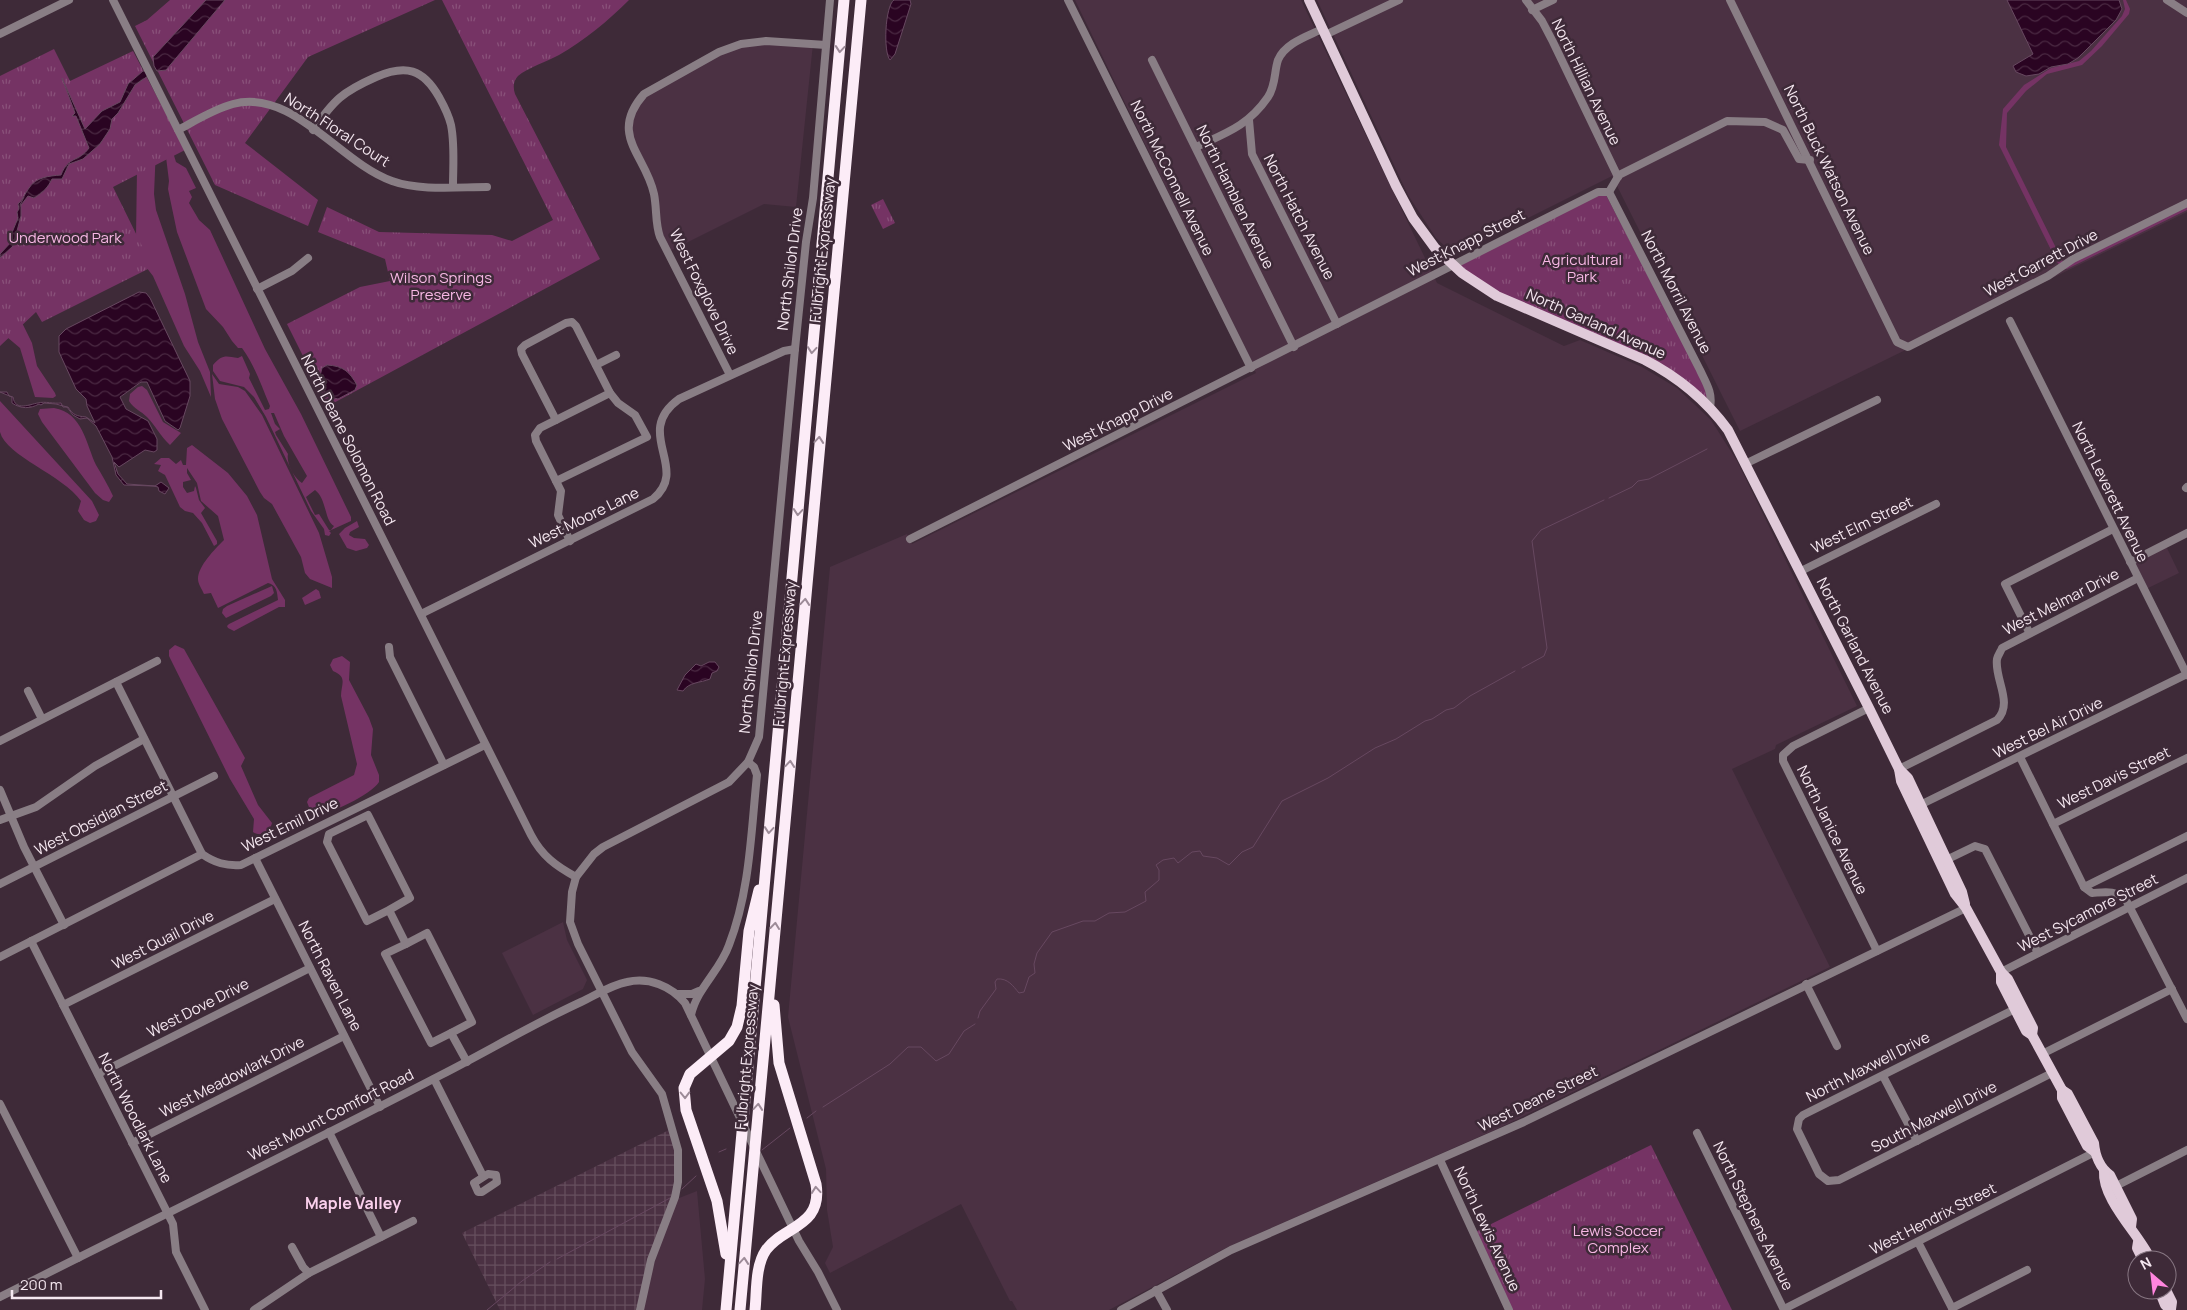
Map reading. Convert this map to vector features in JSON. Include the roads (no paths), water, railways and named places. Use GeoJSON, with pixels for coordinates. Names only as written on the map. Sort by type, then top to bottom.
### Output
{"type":"FeatureCollection","features":[{"type":"Feature","properties":{"kind":"highway","name":"Fulbright Expressway"},"geometry":{"type":"LineString","coordinates":[[726,1310],[844,0]]}},
{"type":"Feature","properties":{"kind":"highway","name":"Fulbright Expressway"},"geometry":{"type":"LineString","coordinates":[[740,1310],[861,0]]}},
{"type":"Feature","properties":{"kind":"highway"},"geometry":{"type":"LineString","coordinates":[[728,1279],[717,1201],[684,1096],[684,1088],[690,1074],[730,1040],[740,1020],[748,931],[766,864]]}},
{"type":"Feature","properties":{"kind":"highway"},"geometry":{"type":"LineString","coordinates":[[755,1310],[762,1256],[774,1242],[793,1230],[812,1211],[816,1203],[817,1191],[779,1063],[774,1024],[773,988],[770,974]]}},
{"type":"Feature","properties":{"kind":"main road","name":"North Garland Avenue"},"geometry":{"type":"LineString","coordinates":[[1308,0],[1413,218],[1435,248],[1474,282],[1507,301],[1655,366],[1681,382],[1710,407],[1728,430],[1801,571],[1899,769],[1901,781],[1938,862],[2001,972],[2008,979],[2033,1028],[2032,1035]]}},
{"type":"Feature","properties":{"kind":"main road","name":"North Garland Avenue"},"geometry":{"type":"LineString","coordinates":[[1899,769],[1908,778],[1962,892],[1966,908]]}},
{"type":"Feature","properties":{"kind":"main road","name":"North Garland Avenue"},"geometry":{"type":"LineString","coordinates":[[2001,972],[2001,982],[2026,1031],[2032,1035],[2062,1090],[2062,1098],[2087,1146],[2095,1152],[2104,1171],[2104,1180],[2124,1222],[2131,1227],[2138,1242],[2138,1250]]}},
{"type":"Feature","properties":{"kind":"main road","name":"North Garland Avenue"},"geometry":{"type":"LineString","coordinates":[[2104,1171],[2110,1175],[2132,1219],[2131,1227]]}},
{"type":"Feature","properties":{"kind":"main road","name":"North Garland Avenue"},"geometry":{"type":"LineString","coordinates":[[2138,1242],[2144,1245],[2146,1250]]}},
{"type":"Feature","properties":{"kind":"main road"},"geometry":{"type":"LineString","coordinates":[[2163,1300],[2165,1305],[2171,1310]]}},
{"type":"Feature","properties":{"kind":"street"},"geometry":{"type":"LineString","coordinates":[[0,34],[68,0]]}},
{"type":"Feature","properties":{"kind":"street","name":"North Deane Solomon Road"},"geometry":{"type":"LineString","coordinates":[[113,0],[485,745],[540,850],[552,863],[576,877]]}},
{"type":"Feature","properties":{"kind":"street","name":"North Shiloh Drive"},"geometry":{"type":"LineString","coordinates":[[640,1310],[643,1288],[653,1255],[675,1197],[678,1182],[678,1150],[662,1094],[632,1052],[578,944],[570,922],[570,900],[576,877],[594,854],[720,788],[738,775],[748,762],[757,744],[762,724],[795,349],[806,242],[813,198],[830,0]]}},
{"type":"Feature","properties":{"kind":"street","name":"North McConnell Avenue"},"geometry":{"type":"LineString","coordinates":[[1068,0],[1251,368]]}},
{"type":"Feature","properties":{"kind":"street"},"geometry":{"type":"LineString","coordinates":[[1196,147],[1249,120],[1269,95],[1275,80],[1279,59],[1284,52],[1300,40],[1324,32],[1399,0]]}},
{"type":"Feature","properties":{"kind":"street","name":"North Hillian Avenue"},"geometry":{"type":"LineString","coordinates":[[1526,0],[1542,21],[1553,42],[1618,178]]}},
{"type":"Feature","properties":{"kind":"street"},"geometry":{"type":"LineString","coordinates":[[1532,10],[1553,0]]}},
{"type":"Feature","properties":{"kind":"street","name":"North Buck Watson Avenue"},"geometry":{"type":"LineString","coordinates":[[1730,0],[1898,342],[1908,347]]}},
{"type":"Feature","properties":{"kind":"street"},"geometry":{"type":"LineString","coordinates":[[2166,0],[2187,14]]}},
{"type":"Feature","properties":{"kind":"street","name":"West Foxglove Drive"},"geometry":{"type":"LineString","coordinates":[[730,375],[660,237],[651,184],[629,137],[630,115],[644,94],[730,48],[766,41],[826,45]]}},
{"type":"Feature","properties":{"kind":"street","name":"North Hamblen Avenue"},"geometry":{"type":"LineString","coordinates":[[1152,60],[1294,347]]}},
{"type":"Feature","properties":{"kind":"street"},"geometry":{"type":"LineString","coordinates":[[313,130],[333,102],[350,88],[387,72],[400,69],[421,74],[429,81],[435,91],[451,125],[452,186]]}},
{"type":"Feature","properties":{"kind":"street","name":"North Floral Court"},"geometry":{"type":"LineString","coordinates":[[178,130],[231,104],[250,101],[277,106],[361,164],[391,181],[407,185],[487,187]]}},
{"type":"Feature","properties":{"kind":"street","name":"North Hatch Avenue"},"geometry":{"type":"LineString","coordinates":[[1249,120],[1252,154],[1337,324]]}},
{"type":"Feature","properties":{"kind":"street"},"geometry":{"type":"LineString","coordinates":[[1608,192],[1619,175],[1727,121],[1765,122],[1783,130],[1799,159],[1810,160]]}},
{"type":"Feature","properties":{"kind":"street","name":"West Knapp Street"},"geometry":{"type":"LineString","coordinates":[[1337,324],[1452,264],[1598,192],[1608,192]]}},
{"type":"Feature","properties":{"kind":"street","name":"North Morril Avenue"},"geometry":{"type":"LineString","coordinates":[[1608,192],[1700,370],[1712,399],[1710,407]]}},
{"type":"Feature","properties":{"kind":"street","name":"West Garrett Drive"},"geometry":{"type":"LineString","coordinates":[[1908,347],[2048,276],[2072,259],[2187,203]]}},
{"type":"Feature","properties":{"kind":"street"},"geometry":{"type":"LineString","coordinates":[[257,289],[292,271],[308,258]]}},
{"type":"Feature","properties":{"kind":"street","name":"North Leverett Avenue"},"geometry":{"type":"LineString","coordinates":[[2010,321],[2187,675]]}},
{"type":"Feature","properties":{"kind":"street"},"geometry":{"type":"LineString","coordinates":[[556,420],[522,354],[523,347],[566,323],[572,322],[576,326],[610,393],[618,403],[635,415],[647,437],[556,482]]}},
{"type":"Feature","properties":{"kind":"street","name":"West Knapp Drive"},"geometry":{"type":"LineString","coordinates":[[910,539],[1337,324]]}},
{"type":"Feature","properties":{"kind":"street","name":"West Moore Lane"},"geometry":{"type":"LineString","coordinates":[[420,614],[658,495],[667,476],[659,432],[666,412],[679,400],[730,375],[784,351],[795,349]]}},
{"type":"Feature","properties":{"kind":"street"},"geometry":{"type":"LineString","coordinates":[[596,365],[616,355]]}},
{"type":"Feature","properties":{"kind":"street"},"geometry":{"type":"LineString","coordinates":[[570,540],[558,516],[562,493],[535,438],[540,428],[610,393]]}},
{"type":"Feature","properties":{"kind":"street"},"geometry":{"type":"LineString","coordinates":[[1747,464],[1877,400]]}},
{"type":"Feature","properties":{"kind":"street","name":"West Elm Street"},"geometry":{"type":"LineString","coordinates":[[1801,571],[1936,504]]}},
{"type":"Feature","properties":{"kind":"street"},"geometry":{"type":"LineString","coordinates":[[2029,632],[2005,584],[2113,529]]}},
{"type":"Feature","properties":{"kind":"street"},"geometry":{"type":"LineString","coordinates":[[2130,562],[2187,533]]}},
{"type":"Feature","properties":{"kind":"street","name":"West Melmar Drive"},"geometry":{"type":"LineString","coordinates":[[1899,769],[1997,720],[2001,715],[2003,700],[1997,660],[2002,648],[2029,632],[2138,578]]}},
{"type":"Feature","properties":{"kind":"street"},"geometry":{"type":"LineString","coordinates":[[389,647],[390,657],[444,766]]}},
{"type":"Feature","properties":{"kind":"street"},"geometry":{"type":"LineString","coordinates":[[0,741],[156,661]]}},
{"type":"Feature","properties":{"kind":"street","name":"West Bel Air Drive"},"geometry":{"type":"LineString","coordinates":[[1920,805],[2187,675]]}},
{"type":"Feature","properties":{"kind":"street"},"geometry":{"type":"LineString","coordinates":[[0,957],[202,854],[116,682]]}},
{"type":"Feature","properties":{"kind":"street"},"geometry":{"type":"LineString","coordinates":[[28,691],[42,720]]}},
{"type":"Feature","properties":{"kind":"street","name":"North Janice Avenue"},"geometry":{"type":"LineString","coordinates":[[1869,708],[1793,746],[1783,755],[1783,761],[1877,952]]}},
{"type":"Feature","properties":{"kind":"street"},"geometry":{"type":"LineString","coordinates":[[0,820],[36,807],[96,766],[144,739]]}},
{"type":"Feature","properties":{"kind":"street","name":"West Emil Drive"},"geometry":{"type":"LineString","coordinates":[[202,854],[212,861],[229,866],[241,865],[485,745]]}},
{"type":"Feature","properties":{"kind":"street"},"geometry":{"type":"LineString","coordinates":[[2020,757],[2084,887],[2092,893],[2110,891],[2118,894],[2130,907],[2187,1019]]}},
{"type":"Feature","properties":{"kind":"street","name":"West Davis Street"},"geometry":{"type":"LineString","coordinates":[[2053,824],[2187,758]]}},
{"type":"Feature","properties":{"kind":"street"},"geometry":{"type":"LineString","coordinates":[[691,1015],[694,1000],[720,966],[728,949],[746,877],[756,775],[754,767],[748,762]]}},
{"type":"Feature","properties":{"kind":"street","name":"West Obsidian Street"},"geometry":{"type":"LineString","coordinates":[[0,884],[214,776]]}},
{"type":"Feature","properties":{"kind":"street"},"geometry":{"type":"LineString","coordinates":[[0,790],[35,867],[64,924]]}},
{"type":"Feature","properties":{"kind":"street"},"geometry":{"type":"LineString","coordinates":[[368,815],[410,898],[389,910],[367,920],[327,842],[329,834],[368,815]]}},
{"type":"Feature","properties":{"kind":"street"},"geometry":{"type":"LineString","coordinates":[[2084,887],[2187,836]]}},
{"type":"Feature","properties":{"kind":"street"},"geometry":{"type":"LineString","coordinates":[[1946,860],[1975,846],[1985,849],[2038,953]]}},
{"type":"Feature","properties":{"kind":"street","name":"North Raven Lane"},"geometry":{"type":"LineString","coordinates":[[255,858],[380,1107]]}},
{"type":"Feature","properties":{"kind":"street","name":"West Sycamore Street"},"geometry":{"type":"LineString","coordinates":[[2001,972],[2187,878]]}},
{"type":"Feature","properties":{"kind":"street","name":"West Quail Drive"},"geometry":{"type":"LineString","coordinates":[[63,1005],[276,899]]}},
{"type":"Feature","properties":{"kind":"street","name":"West Deane Street"},"geometry":{"type":"LineString","coordinates":[[1121,1310],[1247,1243],[1524,1122],[1966,908]]}},
{"type":"Feature","properties":{"kind":"street"},"geometry":{"type":"LineString","coordinates":[[389,910],[406,944]]}},
{"type":"Feature","properties":{"kind":"street"},"geometry":{"type":"LineString","coordinates":[[427,933],[472,1022],[431,1043],[385,954],[406,944],[427,933]]}},
{"type":"Feature","properties":{"kind":"street","name":"North Woodlark Lane"},"geometry":{"type":"LineString","coordinates":[[31,941],[168,1213],[175,1230],[176,1252],[205,1310]]}},
{"type":"Feature","properties":{"kind":"street","name":"West Dove Drive"},"geometry":{"type":"LineString","coordinates":[[98,1074],[310,968]]}},
{"type":"Feature","properties":{"kind":"street","name":"West Mount Comfort Road"},"geometry":{"type":"LineString","coordinates":[[0,1297],[380,1107],[538,1023],[602,992],[625,982],[642,981],[657,984],[677,994]]}},
{"type":"Feature","properties":{"kind":"street"},"geometry":{"type":"LineString","coordinates":[[1806,984],[1837,1046]]}},
{"type":"Feature","properties":{"kind":"street"},"geometry":{"type":"LineString","coordinates":[[677,994],[692,994],[701,990]]}},
{"type":"Feature","properties":{"kind":"street"},"geometry":{"type":"LineString","coordinates":[[2042,1054],[2172,990]]}},
{"type":"Feature","properties":{"kind":"street"},"geometry":{"type":"LineString","coordinates":[[677,994],[691,1015],[793,1230],[837,1310]]}},
{"type":"Feature","properties":{"kind":"street","name":"North Maxwell Drive"},"geometry":{"type":"LineString","coordinates":[[1828,1181],[1819,1174],[1800,1136],[1797,1125],[1803,1115],[2015,1009]]}},
{"type":"Feature","properties":{"kind":"street"},"geometry":{"type":"LineString","coordinates":[[451,1033],[467,1062]]}},
{"type":"Feature","properties":{"kind":"street","name":"West Meadowlark Drive"},"geometry":{"type":"LineString","coordinates":[[132,1143],[344,1036]]}},
{"type":"Feature","properties":{"kind":"street","name":"South Maxwell Drive"},"geometry":{"type":"LineString","coordinates":[[1828,1181],[1839,1180],[2052,1072]]}},
{"type":"Feature","properties":{"kind":"street"},"geometry":{"type":"LineString","coordinates":[[1883,1076],[1917,1141]]}},
{"type":"Feature","properties":{"kind":"street"},"geometry":{"type":"LineString","coordinates":[[434,1079],[483,1176]]}},
{"type":"Feature","properties":{"kind":"street"},"geometry":{"type":"LineString","coordinates":[[0,1104],[78,1258]]}},
{"type":"Feature","properties":{"kind":"street"},"geometry":{"type":"LineString","coordinates":[[329,1132],[381,1237]]}},
{"type":"Feature","properties":{"kind":"street","name":"North Stephens Avenue"},"geometry":{"type":"LineString","coordinates":[[1697,1134],[1784,1310]]}},
{"type":"Feature","properties":{"kind":"street"},"geometry":{"type":"LineString","coordinates":[[2116,1186],[2187,1150]]}},
{"type":"Feature","properties":{"kind":"street","name":"West Hendrix Street"},"geometry":{"type":"LineString","coordinates":[[1784,1310],[2095,1152]]}},
{"type":"Feature","properties":{"kind":"street","name":"North Lewis Avenue"},"geometry":{"type":"LineString","coordinates":[[1440,1160],[1509,1310]]}},
{"type":"Feature","properties":{"kind":"street"},"geometry":{"type":"LineString","coordinates":[[254,1310],[309,1273],[413,1220]]}},
{"type":"Feature","properties":{"kind":"street"},"geometry":{"type":"LineString","coordinates":[[1918,1242],[1952,1309],[2026,1270]]}},
{"type":"Feature","properties":{"kind":"street"},"geometry":{"type":"LineString","coordinates":[[292,1247],[302,1267],[309,1273]]}},
{"type":"Feature","properties":{"kind":"street"},"geometry":{"type":"LineString","coordinates":[[1156,1290],[1167,1310]]}},
{"type":"Feature","properties":{"kind":"water"},"geometry":{"type":"Polygon","coordinates":[[[206,0],[225,0],[166,70],[157,71],[154,66],[153,57],[206,0]]]}},
{"type":"Feature","properties":{"kind":"water"},"geometry":{"type":"Polygon","coordinates":[[[894,0],[910,0],[911,4],[895,54],[890,60],[886,48],[886,29],[889,11],[894,0]]]}},
{"type":"Feature","properties":{"kind":"water"},"geometry":{"type":"Polygon","coordinates":[[[2007,0],[2119,0],[2122,9],[2116,20],[2078,58],[2068,64],[2051,67],[2039,74],[2026,76],[2016,72],[2013,66],[2033,54],[2007,0]]]}},
{"type":"Feature","properties":{"kind":"water"},"geometry":{"type":"Polygon","coordinates":[[[143,71],[146,71],[148,76],[135,85],[118,113],[112,119],[110,129],[100,144],[83,159],[69,164],[62,179],[52,179],[40,194],[34,198],[28,196],[21,205],[21,216],[13,246],[0,258],[0,254],[13,240],[11,235],[18,218],[18,204],[32,184],[43,178],[61,175],[70,162],[89,148],[76,116],[72,116],[75,113],[62,78],[85,129],[102,111],[120,102],[128,84],[143,71]]]}},
{"type":"Feature","properties":{"kind":"water"},"geometry":{"type":"Polygon","coordinates":[[[139,292],[146,293],[190,381],[190,396],[178,430],[165,421],[147,382],[141,382],[120,397],[126,409],[148,421],[157,439],[157,450],[154,452],[145,450],[119,467],[114,462],[118,474],[127,484],[155,486],[161,482],[169,488],[165,494],[159,491],[158,487],[154,486],[124,485],[116,475],[112,457],[96,426],[87,418],[80,419],[73,415],[67,407],[75,415],[86,417],[95,423],[87,406],[86,399],[76,389],[59,352],[59,336],[66,329],[139,292]]]}},
{"type":"Feature","properties":{"kind":"water"},"geometry":{"type":"Polygon","coordinates":[[[327,365],[341,368],[348,373],[357,385],[355,390],[338,399],[327,396],[319,380],[322,368],[327,365]]]}},
{"type":"Feature","properties":{"kind":"water"},"geometry":{"type":"Polygon","coordinates":[[[10,396],[13,397],[14,402],[20,406],[44,402],[61,403],[62,406],[44,403],[32,407],[22,407],[12,403],[12,397],[10,396]]]}},
{"type":"Feature","properties":{"kind":"water"},"geometry":{"type":"Polygon","coordinates":[[[709,662],[715,662],[719,667],[717,671],[712,673],[710,679],[692,684],[683,691],[677,690],[685,675],[696,664],[701,666],[709,662]]]}},
{"type":"Feature","properties":{"kind":"waterway"},"geometry":{"type":"LineString","coordinates":[[20,205],[24,197]]}},
{"type":"Feature","properties":{"kind":"waterway"},"geometry":{"type":"LineString","coordinates":[[1609,498],[1632,487],[1638,481],[1649,479],[1707,449]]}},
{"type":"Feature","properties":{"kind":"waterway"},"geometry":{"type":"LineString","coordinates":[[1522,668],[1544,656],[1547,648],[1532,541],[1541,530],[1604,500]]}},
{"type":"Feature","properties":{"kind":"waterway"},"geometry":{"type":"LineString","coordinates":[[978,1018],[980,1011],[996,989],[995,982],[997,979],[1007,981],[1019,993],[1024,992],[1029,977],[1035,973],[1034,964],[1037,953],[1052,932],[1083,921],[1095,921],[1109,913],[1125,912],[1146,901],[1145,892],[1159,880],[1159,870],[1156,865],[1163,860],[1174,858],[1178,863],[1192,852],[1200,851],[1203,856],[1217,858],[1229,865],[1242,852],[1253,847],[1282,801],[1328,778],[1375,748],[1396,739],[1446,710],[1454,708],[1470,696],[1515,671]]}},
{"type":"Feature","properties":{"kind":"waterway"},"geometry":{"type":"LineString","coordinates":[[823,1107],[890,1064],[908,1047],[921,1047],[936,1061],[949,1054],[964,1031],[975,1024]]}},
{"type":"Feature","properties":{"kind":"waterway"},"geometry":{"type":"LineString","coordinates":[[807,1118],[816,1111]]}},
{"type":"Feature","properties":{"kind":"waterway"},"geometry":{"type":"LineString","coordinates":[[762,1150],[790,1128]]}},
{"type":"Feature","properties":{"kind":"waterway"},"geometry":{"type":"LineString","coordinates":[[719,1152],[726,1149]]}},
{"type":"Feature","properties":{"kind":"waterway"},"geometry":{"type":"LineString","coordinates":[[682,1189],[696,1176]]}},
{"type":"Feature","properties":{"kind":"waterway"},"geometry":{"type":"LineString","coordinates":[[557,1259],[670,1198]]}},
{"type":"Feature","properties":{"kind":"waterway"},"geometry":{"type":"LineString","coordinates":[[487,1310],[522,1281],[550,1262]]}},
{"type":"Feature","properties":{"kind":"district","name":"Maple Valley"},"geometry":{"type":"Point","coordinates":[353,1203]}},
{"type":"Feature","properties":{"kind":"park label","name":"Underwood Park"},"geometry":{"type":"Point","coordinates":[65,238]}},
{"type":"Feature","properties":{"kind":"park label","name":"Agricultural Park"},"geometry":{"type":"Point","coordinates":[1582,268]}},
{"type":"Feature","properties":{"kind":"park label","name":"Wilson Springs Preserve"},"geometry":{"type":"Point","coordinates":[441,286]}},
{"type":"Feature","properties":{"kind":"park label","name":"Lewis Soccer Complex"},"geometry":{"type":"Point","coordinates":[1618,1240]}}]}
